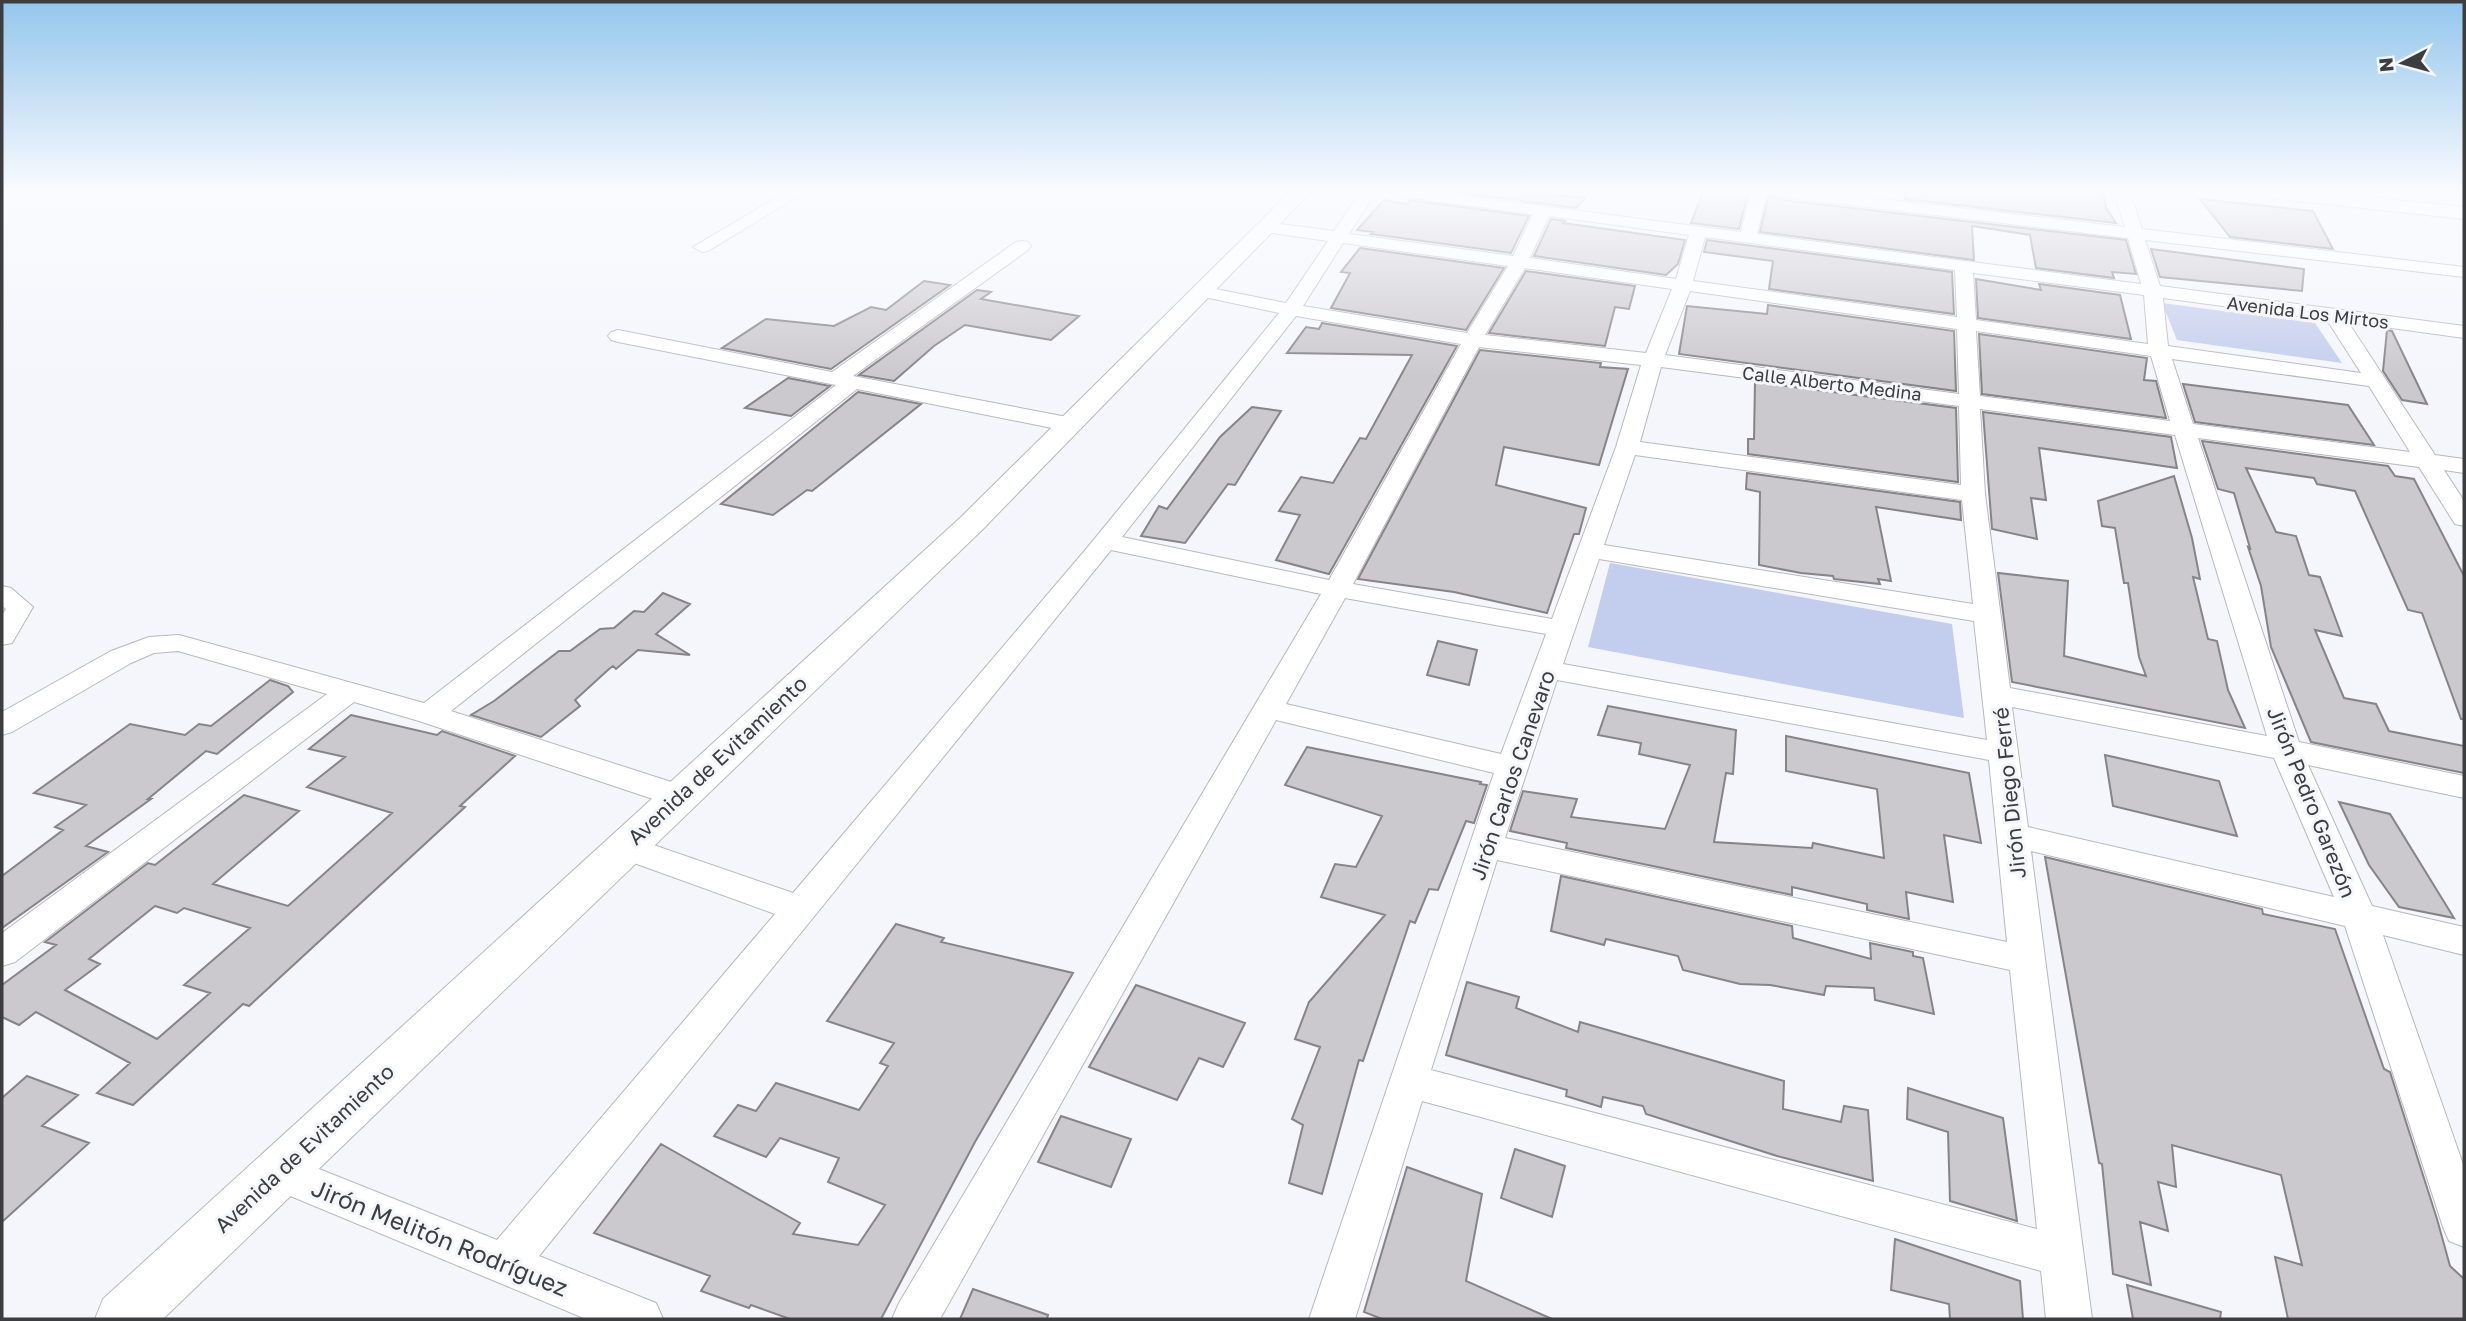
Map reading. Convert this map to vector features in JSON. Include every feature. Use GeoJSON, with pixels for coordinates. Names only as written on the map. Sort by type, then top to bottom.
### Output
{"type":"FeatureCollection","features":[{"type":"Feature","properties":{"kind":"street"},"geometry":{"type":"LineString","coordinates":[[429,714],[845,380],[1013,254]]}},
{"type":"Feature","properties":{"kind":"street","name":"Avenida de Evitamiento"},"geometry":{"type":"LineString","coordinates":[[123,1319],[971,524],[1238,254]]}},
{"type":"Feature","properties":{"kind":"street"},"geometry":{"type":"LineString","coordinates":[[505,1264],[1104,541],[1291,310],[1327,254]]}},
{"type":"Feature","properties":{"kind":"street"},"geometry":{"type":"LineString","coordinates":[[1454,254],[2375,381]]}},
{"type":"Feature","properties":{"kind":"street"},"geometry":{"type":"LineString","coordinates":[[915,1319],[1337,589],[1523,254]]}},
{"type":"Feature","properties":{"kind":"street","name":"Jirón Carlos Canevaro"},"geometry":{"type":"LineString","coordinates":[[1332,1319],[1512,767],[1549,670],[1627,447],[1653,360],[1683,285],[1692,254]]}},
{"type":"Feature","properties":{"kind":"street","name":"Avenida Los Mirtos"},"geometry":{"type":"LineString","coordinates":[[1869,254],[2464,332]]}},
{"type":"Feature","properties":{"kind":"street","name":"Jirón Pedro Garezón"},"geometry":{"type":"LineString","coordinates":[[2140,254],[2152,292],[2159,351],[2286,750],[2359,916],[2464,1227]]}},
{"type":"Feature","properties":{"kind":"street"},"geometry":{"type":"LineString","coordinates":[[2312,254],[2464,272]]}},
{"type":"Feature","properties":{"kind":"street","name":"Jirón Diego Ferré"},"geometry":{"type":"LineString","coordinates":[[1964,266],[1973,494],[2069,1319]]}},
{"type":"Feature","properties":{"kind":"street","name":"Calle Alberto Medina"},"geometry":{"type":"LineString","coordinates":[[1201,291],[1291,310],[1473,340],[1653,360],[2464,466]]}},
{"type":"Feature","properties":{"kind":"street"},"geometry":{"type":"LineString","coordinates":[[2334,315],[2464,519]]}},
{"type":"Feature","properties":{"kind":"street"},"geometry":{"type":"LineString","coordinates":[[618,336],[1067,424]]}},
{"type":"Feature","properties":{"kind":"street"},"geometry":{"type":"LineString","coordinates":[[1627,447],[1973,494]]}},
{"type":"Feature","properties":{"kind":"street"},"geometry":{"type":"LineString","coordinates":[[1104,541],[1337,589],[1563,628]]}},
{"type":"Feature","properties":{"kind":"street"},"geometry":{"type":"LineString","coordinates":[[1591,550],[1989,615]]}},
{"type":"Feature","properties":{"kind":"street"},"geometry":{"type":"LineString","coordinates":[[2,594],[20,607],[2,637]]}},
{"type":"Feature","properties":{"kind":"street"},"geometry":{"type":"LineString","coordinates":[[2,725],[121,657],[149,645],[179,643],[429,714],[679,796]]}},
{"type":"Feature","properties":{"kind":"street"},"geometry":{"type":"LineString","coordinates":[[1549,670],[2004,753]]}},
{"type":"Feature","properties":{"kind":"street"},"geometry":{"type":"LineString","coordinates":[[2,952],[349,692]]}},
{"type":"Feature","properties":{"kind":"street"},"geometry":{"type":"LineString","coordinates":[[1998,695],[2464,787]]}},
{"type":"Feature","properties":{"kind":"street"},"geometry":{"type":"LineString","coordinates":[[1268,709],[1512,767]]}},
{"type":"Feature","properties":{"kind":"street"},"geometry":{"type":"LineString","coordinates":[[2014,835],[2464,941]]}},
{"type":"Feature","properties":{"kind":"street"},"geometry":{"type":"LineString","coordinates":[[1487,846],[2028,960]]}},
{"type":"Feature","properties":{"kind":"street"},"geometry":{"type":"LineString","coordinates":[[625,847],[799,909]]}},
{"type":"Feature","properties":{"kind":"street"},"geometry":{"type":"LineString","coordinates":[[1408,1081],[2062,1256]]}},
{"type":"Feature","properties":{"kind":"street","name":"Jirón Melitón Rodríguez"},"geometry":{"type":"LineString","coordinates":[[279,1172],[640,1319]]}},
{"type":"Feature","properties":{"kind":"shaded area"},"geometry":{"type":"Polygon","coordinates":[[[2162,303],[2315,323],[2342,363],[2177,340],[2162,303]]]}},
{"type":"Feature","properties":{"kind":"shaded area"},"geometry":{"type":"Polygon","coordinates":[[[1610,563],[1952,624],[1964,718],[1588,647],[1610,563]]]}},
{"type":"Feature","properties":{"kind":"building"},"geometry":{"type":"Polygon","coordinates":[[[1356,254],[1401,254],[1504,268],[1466,330],[1331,308],[1350,273],[1341,272],[1356,254]]]}},
{"type":"Feature","properties":{"kind":"building"},"geometry":{"type":"Polygon","coordinates":[[[1535,254],[1681,254],[1678,264],[1666,275],[1534,256],[1535,254]]]}},
{"type":"Feature","properties":{"kind":"building"},"geometry":{"type":"Polygon","coordinates":[[[1717,254],[1811,254],[1952,272],[1954,314],[1769,289],[1773,261],[1717,254]]]}},
{"type":"Feature","properties":{"kind":"building"},"geometry":{"type":"Polygon","coordinates":[[[1925,254],[1974,254],[1974,260],[1925,254]]]}},
{"type":"Feature","properties":{"kind":"building"},"geometry":{"type":"Polygon","coordinates":[[[2033,254],[2130,254],[2136,274],[2112,272],[2114,278],[2036,268],[2033,254]]]}},
{"type":"Feature","properties":{"kind":"building"},"geometry":{"type":"Polygon","coordinates":[[[2152,254],[2187,254],[2304,269],[2302,291],[2160,277],[2152,254]]]}},
{"type":"Feature","properties":{"kind":"building"},"geometry":{"type":"Polygon","coordinates":[[[1526,271],[1635,286],[1629,309],[1615,307],[1605,346],[1489,333],[1526,271]]]}},
{"type":"Feature","properties":{"kind":"building"},"geometry":{"type":"Polygon","coordinates":[[[1976,279],[2041,290],[2039,284],[2120,295],[2131,339],[1978,318],[1976,279]]]}},
{"type":"Feature","properties":{"kind":"building"},"geometry":{"type":"Polygon","coordinates":[[[924,281],[950,285],[831,369],[722,348],[766,319],[834,326],[871,307],[886,310],[924,281]]]}},
{"type":"Feature","properties":{"kind":"building"},"geometry":{"type":"Polygon","coordinates":[[[977,290],[991,292],[981,299],[1079,316],[1051,340],[965,325],[934,346],[894,381],[859,375],[977,290]]]}},
{"type":"Feature","properties":{"kind":"building"},"geometry":{"type":"Polygon","coordinates":[[[1768,305],[1954,331],[1956,391],[1679,354],[1687,306],[1767,314],[1768,305]]]}},
{"type":"Feature","properties":{"kind":"building"},"geometry":{"type":"Polygon","coordinates":[[[1322,323],[1457,346],[1329,574],[1276,560],[1300,515],[1279,511],[1301,477],[1333,483],[1360,438],[1366,439],[1412,355],[1287,353],[1306,327],[1319,329],[1322,323]]]}},
{"type":"Feature","properties":{"kind":"building"},"geometry":{"type":"Polygon","coordinates":[[[2387,330],[2392,331],[2427,404],[2402,400],[2383,371],[2387,330]]]}},
{"type":"Feature","properties":{"kind":"building"},"geometry":{"type":"Polygon","coordinates":[[[1979,334],[2147,358],[2144,380],[2156,381],[2166,418],[1982,394],[1979,334]]]}},
{"type":"Feature","properties":{"kind":"building"},"geometry":{"type":"Polygon","coordinates":[[[1480,350],[1601,363],[1600,367],[1628,369],[1599,465],[1504,447],[1496,485],[1586,508],[1579,534],[1574,534],[1547,613],[1454,592],[1358,579],[1480,350]]]}},
{"type":"Feature","properties":{"kind":"building"},"geometry":{"type":"Polygon","coordinates":[[[788,378],[830,386],[791,416],[745,408],[788,378]]]}},
{"type":"Feature","properties":{"kind":"building"},"geometry":{"type":"Polygon","coordinates":[[[1755,382],[1956,408],[1958,482],[1748,454],[1748,439],[1754,439],[1755,382]]]}},
{"type":"Feature","properties":{"kind":"building"},"geometry":{"type":"Polygon","coordinates":[[[2183,384],[2348,405],[2374,445],[2195,422],[2183,384]]]}},
{"type":"Feature","properties":{"kind":"building"},"geometry":{"type":"Polygon","coordinates":[[[858,392],[921,404],[812,491],[807,490],[773,515],[721,504],[858,392]]]}},
{"type":"Feature","properties":{"kind":"building"},"geometry":{"type":"Polygon","coordinates":[[[1252,407],[1281,411],[1235,485],[1228,484],[1185,543],[1141,536],[1159,506],[1167,509],[1220,437],[1252,407]]]}},
{"type":"Feature","properties":{"kind":"building"},"geometry":{"type":"Polygon","coordinates":[[[1983,412],[2171,437],[2177,468],[2039,448],[2046,500],[2031,498],[2037,539],[1992,529],[1983,412]]]}},
{"type":"Feature","properties":{"kind":"building"},"geometry":{"type":"Polygon","coordinates":[[[2202,441],[2388,466],[2395,476],[2414,479],[2464,576],[2464,719],[2461,719],[2422,613],[2408,610],[2355,491],[2317,484],[2314,478],[2246,468],[2276,532],[2296,536],[2309,575],[2320,577],[2342,636],[2315,630],[2344,698],[2376,704],[2389,731],[2464,746],[2464,773],[2311,742],[2271,647],[2261,586],[2234,493],[2218,489],[2202,441]]]}},
{"type":"Feature","properties":{"kind":"building"},"geometry":{"type":"Polygon","coordinates":[[[1747,473],[1960,502],[1961,520],[1876,507],[1891,581],[1878,579],[1880,584],[1834,579],[1833,576],[1759,565],[1760,492],[1746,489],[1747,473]]]}},
{"type":"Feature","properties":{"kind":"building"},"geometry":{"type":"Polygon","coordinates":[[[2174,476],[2192,538],[2200,579],[2193,577],[2208,639],[2217,641],[2228,690],[2245,728],[2012,682],[1998,573],[2068,581],[2064,656],[2146,676],[2139,657],[2128,583],[2124,583],[2115,528],[2102,526],[2098,501],[2174,476]]]}},
{"type":"Feature","properties":{"kind":"building"},"geometry":{"type":"Polygon","coordinates":[[[663,593],[690,604],[656,634],[690,655],[638,650],[616,669],[613,666],[609,669],[575,700],[580,706],[541,737],[471,715],[494,701],[559,651],[570,651],[600,629],[614,628],[634,611],[644,612],[663,593]]]}},
{"type":"Feature","properties":{"kind":"building"},"geometry":{"type":"Polygon","coordinates":[[[1438,641],[1477,650],[1469,685],[1427,675],[1438,641]]]}},
{"type":"Feature","properties":{"kind":"building"},"geometry":{"type":"Polygon","coordinates":[[[270,680],[288,686],[293,692],[217,754],[206,751],[148,799],[151,799],[86,846],[108,852],[2,928],[2,876],[63,830],[55,827],[86,805],[34,793],[130,724],[185,735],[199,724],[211,726],[270,680]]]}},
{"type":"Feature","properties":{"kind":"building"},"geometry":{"type":"Polygon","coordinates":[[[1608,706],[1736,730],[1733,774],[1726,773],[1714,842],[1812,848],[1813,843],[1884,858],[1877,789],[1786,771],[1786,736],[1969,773],[1981,843],[1944,835],[1953,902],[1906,892],[1909,919],[1867,910],[1867,904],[1792,887],[1792,895],[1566,848],[1567,843],[1510,831],[1523,791],[1577,799],[1571,817],[1665,829],[1690,765],[1639,754],[1641,743],[1598,735],[1608,706]]]}},
{"type":"Feature","properties":{"kind":"building"},"geometry":{"type":"Polygon","coordinates":[[[351,715],[437,735],[442,731],[515,756],[460,806],[465,807],[249,1006],[243,1004],[133,1105],[97,1093],[130,1063],[36,1012],[19,1025],[2,1017],[2,985],[56,945],[45,942],[148,863],[155,865],[244,795],[299,811],[213,884],[288,906],[392,813],[307,787],[345,757],[309,749],[351,715]],[[155,906],[89,959],[100,964],[65,990],[157,1039],[210,993],[184,985],[250,928],[184,908],[177,913],[155,906]]]}},
{"type":"Feature","properties":{"kind":"building"},"geometry":{"type":"Polygon","coordinates":[[[1307,747],[1487,785],[1474,823],[1466,821],[1438,890],[1429,889],[1415,923],[1410,921],[1363,1061],[1359,1060],[1322,1194],[1289,1183],[1303,1125],[1292,1119],[1320,1047],[1295,1039],[1309,1002],[1385,915],[1321,897],[1335,864],[1356,867],[1382,816],[1285,785],[1307,747]]]}},
{"type":"Feature","properties":{"kind":"building"},"geometry":{"type":"Polygon","coordinates":[[[2105,755],[2219,781],[2237,836],[2113,806],[2105,755]]]}},
{"type":"Feature","properties":{"kind":"building"},"geometry":{"type":"Polygon","coordinates":[[[2339,802],[2390,814],[2454,918],[2399,907],[2369,865],[2339,802]]]}},
{"type":"Feature","properties":{"kind":"building"},"geometry":{"type":"Polygon","coordinates":[[[2045,857],[2262,909],[2263,914],[2335,929],[2384,1069],[2390,1072],[2450,1266],[2464,1279],[2464,1319],[2288,1319],[2275,1257],[2302,1265],[2281,1175],[2172,1145],[2176,1187],[2158,1182],[2168,1231],[2140,1222],[2151,1285],[2113,1274],[2102,1164],[2099,1163],[2045,857]]]}},
{"type":"Feature","properties":{"kind":"building"},"geometry":{"type":"Polygon","coordinates":[[[1561,876],[1792,926],[1793,938],[1871,959],[1870,943],[1913,952],[1913,956],[1923,958],[1934,1014],[1875,1000],[1874,988],[1826,986],[1824,995],[1770,985],[1740,984],[1683,970],[1678,956],[1606,939],[1604,945],[1551,931],[1561,876]]]}},
{"type":"Feature","properties":{"kind":"building"},"geometry":{"type":"Polygon","coordinates":[[[896,924],[944,938],[941,942],[1073,973],[975,1142],[881,1319],[790,1319],[751,1305],[749,1308],[701,1291],[710,1276],[594,1233],[661,1144],[800,1223],[793,1234],[858,1245],[885,1205],[828,1182],[839,1158],[780,1138],[766,1157],[714,1136],[738,1105],[756,1111],[776,1083],[859,1110],[888,1066],[880,1063],[894,1043],[827,1021],[896,924]]]}},
{"type":"Feature","properties":{"kind":"building"},"geometry":{"type":"Polygon","coordinates":[[[1467,982],[1519,997],[1516,1008],[1578,1032],[1580,1022],[1784,1081],[1783,1109],[1841,1122],[1844,1106],[1868,1110],[1873,1181],[1777,1156],[1646,1114],[1643,1106],[1603,1097],[1601,1107],[1566,1096],[1567,1090],[1446,1055],[1467,982]]]}},
{"type":"Feature","properties":{"kind":"building"},"geometry":{"type":"Polygon","coordinates":[[[1136,985],[1245,1023],[1223,1067],[1199,1058],[1177,1100],[1089,1067],[1136,985]]]}},
{"type":"Feature","properties":{"kind":"building"},"geometry":{"type":"Polygon","coordinates":[[[27,1076],[78,1095],[42,1126],[89,1143],[2,1222],[2,1098],[27,1076]]]}},
{"type":"Feature","properties":{"kind":"building"},"geometry":{"type":"Polygon","coordinates":[[[1908,1088],[2003,1118],[2017,1221],[1950,1201],[1948,1132],[1907,1119],[1908,1088]]]}},
{"type":"Feature","properties":{"kind":"building"},"geometry":{"type":"Polygon","coordinates":[[[1061,1116],[1131,1139],[1111,1187],[1038,1162],[1061,1116]]]}},
{"type":"Feature","properties":{"kind":"building"},"geometry":{"type":"Polygon","coordinates":[[[1515,1149],[1565,1166],[1552,1217],[1501,1198],[1515,1149]]]}},
{"type":"Feature","properties":{"kind":"building"},"geometry":{"type":"Polygon","coordinates":[[[1407,1167],[1482,1194],[1466,1281],[1552,1319],[1382,1319],[1364,1312],[1407,1167]]]}},
{"type":"Feature","properties":{"kind":"building"},"geometry":{"type":"Polygon","coordinates":[[[1895,1239],[2020,1281],[2023,1319],[1950,1319],[1949,1304],[1891,1290],[1895,1239]]]}},
{"type":"Feature","properties":{"kind":"building"},"geometry":{"type":"Polygon","coordinates":[[[2127,1285],[2221,1312],[2220,1319],[2133,1319],[2127,1285]]]}},
{"type":"Feature","properties":{"kind":"building"},"geometry":{"type":"Polygon","coordinates":[[[973,1289],[1048,1315],[1047,1319],[960,1319],[973,1289]]]}}]}
